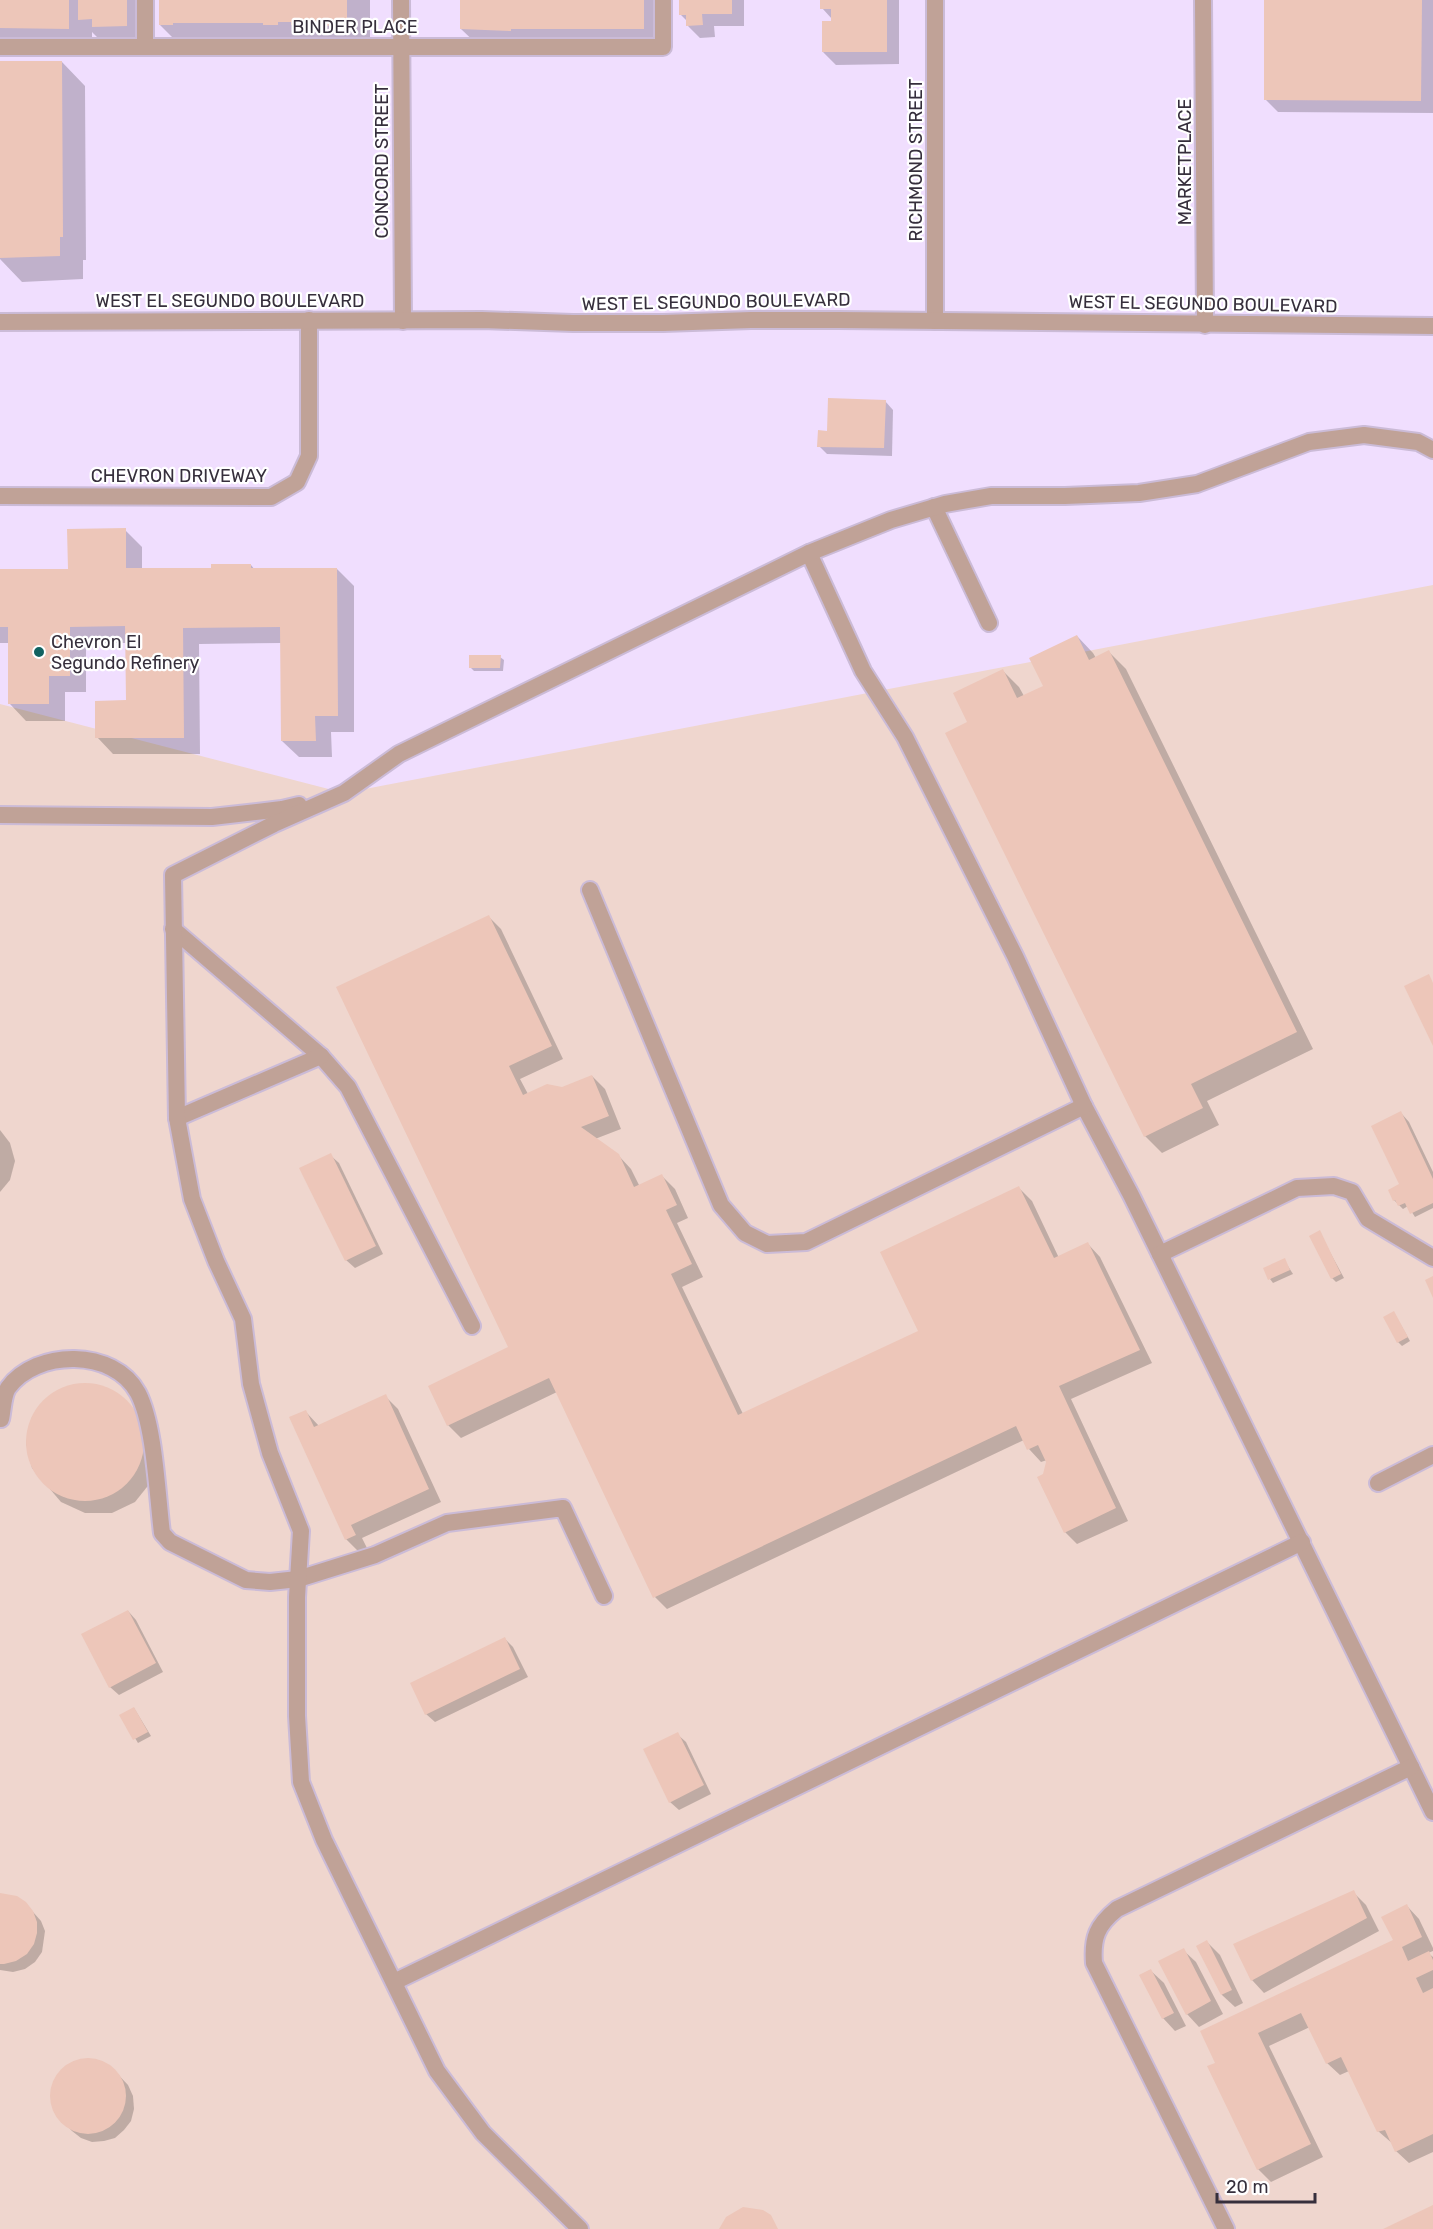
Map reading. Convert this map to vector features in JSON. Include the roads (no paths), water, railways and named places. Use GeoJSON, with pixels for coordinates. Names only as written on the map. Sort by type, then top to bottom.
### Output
{"type":"FeatureCollection","features":[{"type":"Feature","properties":{"kind":"street"},"geometry":{"type":"LineString","coordinates":[[145,0],[145,47]]}},
{"type":"Feature","properties":{"kind":"street","name":"CONCORD STREET"},"geometry":{"type":"LineString","coordinates":[[401,0],[403,321]]}},
{"type":"Feature","properties":{"kind":"street","name":"BINDER PLACE"},"geometry":{"type":"LineString","coordinates":[[0,47],[663,46],[663,0]]}},
{"type":"Feature","properties":{"kind":"street","name":"RICHMOND STREET"},"geometry":{"type":"LineString","coordinates":[[935,0],[935,321]]}},
{"type":"Feature","properties":{"kind":"street","name":"MARKETPLACE"},"geometry":{"type":"LineString","coordinates":[[1203,0],[1205,325]]}},
{"type":"Feature","properties":{"kind":"street","name":"CHEVRON DRIVEWAY"},"geometry":{"type":"LineString","coordinates":[[0,496],[272,497],[297,482],[309,456],[309,320]]}},
{"type":"Feature","properties":{"kind":"street","name":"WEST EL SEGUNDO BOULEVARD"},"geometry":{"type":"LineString","coordinates":[[0,322],[482,320],[663,323],[751,320],[1433,326]]}},
{"type":"Feature","properties":{"kind":"street"},"geometry":{"type":"LineString","coordinates":[[580,2229],[483,2133],[437,2071],[324,1840],[301,1782],[297,1716],[298,1579],[301,1531],[270,1454],[251,1384],[243,1318],[216,1261],[192,1199],[177,1118],[173,875],[274,824],[344,793],[399,754],[809,553],[891,520],[934,507],[991,496],[1139,493],[1197,484],[1309,442],[1364,435],[1418,442],[1433,450]]}},
{"type":"Feature","properties":{"kind":"street"},"geometry":{"type":"LineString","coordinates":[[934,507],[988,623]]}},
{"type":"Feature","properties":{"kind":"street"},"geometry":{"type":"LineString","coordinates":[[809,553],[863,671],[905,737],[1015,956],[1084,1106],[1160,1254],[1433,1812]]}},
{"type":"Feature","properties":{"kind":"street"},"geometry":{"type":"LineString","coordinates":[[0,815],[212,817],[282,809],[344,793]]}},
{"type":"Feature","properties":{"kind":"street"},"geometry":{"type":"LineString","coordinates":[[591,890],[721,1205],[745,1233],[767,1244],[806,1242],[1084,1106]]}},
{"type":"Feature","properties":{"kind":"street"},"geometry":{"type":"LineString","coordinates":[[173,929],[321,1056],[348,1087],[472,1326]]}},
{"type":"Feature","properties":{"kind":"street"},"geometry":{"type":"LineString","coordinates":[[177,1118],[321,1056]]}},
{"type":"Feature","properties":{"kind":"street"},"geometry":{"type":"LineString","coordinates":[[1160,1254],[1297,1188],[1334,1186],[1352,1192],[1368,1219],[1433,1258]]}},
{"type":"Feature","properties":{"kind":"street"},"geometry":{"type":"LineString","coordinates":[[1,1419],[6,1391],[22,1373],[48,1361],[97,1362],[121,1372],[138,1392],[149,1425],[162,1533],[170,1542],[246,1580],[270,1582],[298,1579],[375,1555],[447,1523],[563,1508],[604,1596]]}},
{"type":"Feature","properties":{"kind":"street"},"geometry":{"type":"LineString","coordinates":[[1378,1483],[1433,1455]]}},
{"type":"Feature","properties":{"kind":"street"},"geometry":{"type":"LineString","coordinates":[[394,1982],[1302,1542]]}},
{"type":"Feature","properties":{"kind":"street"},"geometry":{"type":"LineString","coordinates":[[1226,2229],[1094,1963],[1092,1947],[1096,1933],[1104,1919],[1117,1909],[1411,1767]]}},
{"type":"Feature","properties":{"kind":"place","name":"Chevron El Segundo Refinery"},"geometry":{"type":"Point","coordinates":[39,652]}}]}
